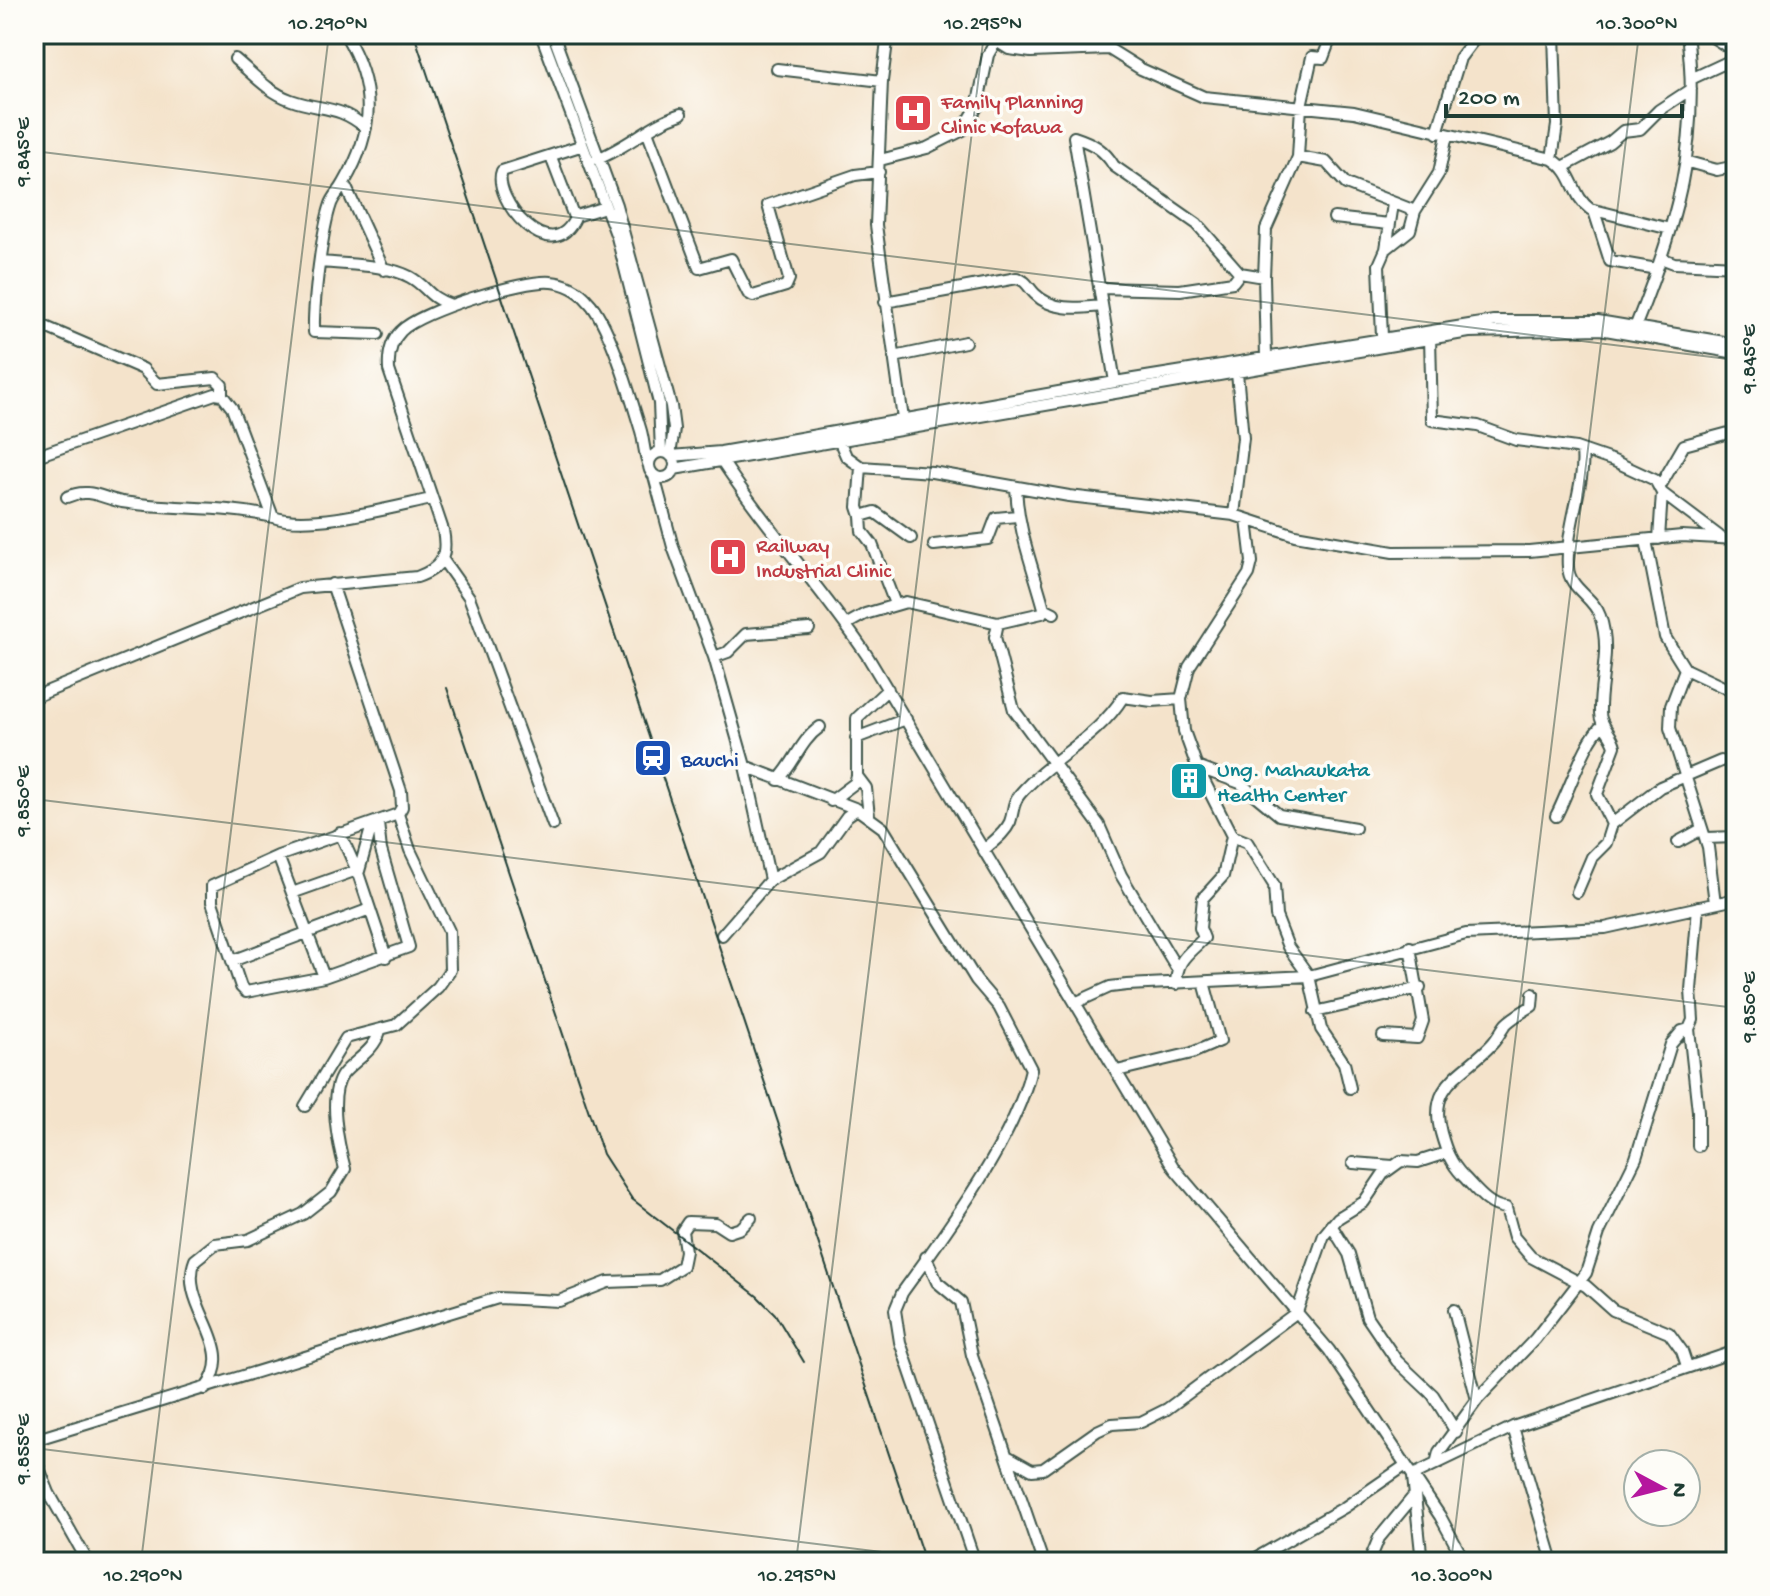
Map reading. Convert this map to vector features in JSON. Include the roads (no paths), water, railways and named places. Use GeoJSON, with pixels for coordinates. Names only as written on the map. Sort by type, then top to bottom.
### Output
{"type":"FeatureCollection","features":[{"type":"Feature","properties":{"kind":"street"},"geometry":{"type":"LineString","coordinates":[[345,34],[359,57],[369,89],[366,128],[344,183],[330,206],[314,332],[378,334]]}},
{"type":"Feature","properties":{"kind":"street"},"geometry":{"type":"LineString","coordinates":[[541,34],[580,146],[617,237],[659,403],[665,454],[671,473],[661,494]]}},
{"type":"Feature","properties":{"kind":"street"},"geometry":{"type":"LineString","coordinates":[[553,34],[616,205],[671,406],[674,429],[665,454]]}},
{"type":"Feature","properties":{"kind":"street"},"geometry":{"type":"LineString","coordinates":[[888,34],[882,81],[876,225],[903,419]]}},
{"type":"Feature","properties":{"kind":"street"},"geometry":{"type":"LineString","coordinates":[[985,34],[1031,52],[1109,49],[1141,69],[1204,97],[1354,112],[1552,159],[1565,166],[1583,204],[1594,211],[1670,229]]}},
{"type":"Feature","properties":{"kind":"street"},"geometry":{"type":"LineString","coordinates":[[1266,357],[1266,229],[1298,157],[1301,106],[1312,57],[1323,58],[1332,34]]}},
{"type":"Feature","properties":{"kind":"street"},"geometry":{"type":"LineString","coordinates":[[1382,337],[1378,276],[1380,258],[1386,249],[1405,238],[1415,211],[1439,173],[1442,134],[1460,58],[1478,34]]}},
{"type":"Feature","properties":{"kind":"street"},"geometry":{"type":"LineString","coordinates":[[1552,159],[1557,125],[1554,34]]}},
{"type":"Feature","properties":{"kind":"street"},"geometry":{"type":"LineString","coordinates":[[1636,325],[1659,264],[1688,162],[1692,84],[1687,34]]}},
{"type":"Feature","properties":{"kind":"street"},"geometry":{"type":"LineString","coordinates":[[1565,166],[1610,142],[1623,131],[1640,129],[1692,84],[1736,55],[1708,34]]}},
{"type":"Feature","properties":{"kind":"street"},"geometry":{"type":"LineString","coordinates":[[647,131],[699,268],[731,259],[748,293],[753,296],[786,286],[789,279],[768,205],[927,148],[963,130],[977,107],[988,55],[998,39]]}},
{"type":"Feature","properties":{"kind":"street"},"geometry":{"type":"LineString","coordinates":[[235,59],[253,77],[285,98],[345,111],[366,128]]}},
{"type":"Feature","properties":{"kind":"street"},"geometry":{"type":"LineString","coordinates":[[777,69],[882,81]]}},
{"type":"Feature","properties":{"kind":"street"},"geometry":{"type":"LineString","coordinates":[[597,159],[681,114]]}},
{"type":"Feature","properties":{"kind":"street"},"geometry":{"type":"LineString","coordinates":[[1115,382],[1074,137],[1089,141],[1106,154],[1114,166],[1197,224],[1240,273],[1264,277]]}},
{"type":"Feature","properties":{"kind":"street"},"geometry":{"type":"LineString","coordinates":[[551,157],[574,223],[553,237],[543,237],[520,221],[501,184],[502,171],[580,146]]}},
{"type":"Feature","properties":{"kind":"street"},"geometry":{"type":"LineString","coordinates":[[1298,157],[1326,162],[1346,184],[1415,211]]}},
{"type":"Feature","properties":{"kind":"street"},"geometry":{"type":"LineString","coordinates":[[1688,162],[1717,170],[1736,166]]}},
{"type":"Feature","properties":{"kind":"street"},"geometry":{"type":"LineString","coordinates":[[344,183],[384,270]]}},
{"type":"Feature","properties":{"kind":"street"},"geometry":{"type":"LineString","coordinates":[[1386,249],[1393,204]]}},
{"type":"Feature","properties":{"kind":"street"},"geometry":{"type":"LineString","coordinates":[[574,217],[605,207]]}},
{"type":"Feature","properties":{"kind":"street"},"geometry":{"type":"LineString","coordinates":[[1594,211],[1610,261],[1736,266]]}},
{"type":"Feature","properties":{"kind":"street"},"geometry":{"type":"LineString","coordinates":[[1334,218],[1389,224]]}},
{"type":"Feature","properties":{"kind":"street"},"geometry":{"type":"LineString","coordinates":[[322,262],[384,270],[412,278],[433,299],[451,305]]}},
{"type":"Feature","properties":{"kind":"street"},"geometry":{"type":"LineString","coordinates":[[1099,288],[1180,290],[1233,282],[1240,273]]}},
{"type":"Feature","properties":{"kind":"street"},"geometry":{"type":"LineString","coordinates":[[885,302],[1017,278],[1027,283],[1047,303],[1077,309],[1102,306]]}},
{"type":"Feature","properties":{"kind":"street"},"geometry":{"type":"LineString","coordinates":[[34,697],[300,588],[417,577],[434,571],[443,560],[446,547],[389,370],[388,357],[400,331],[415,319],[451,305],[540,282],[564,285],[577,291],[599,315],[642,435],[651,471],[661,494],[673,547],[714,657],[745,766],[770,880]]}},
{"type":"Feature","properties":{"kind":"street"},"geometry":{"type":"LineString","coordinates":[[651,471],[652,456],[721,452],[1115,382],[1494,321],[1554,320],[1636,325],[1736,344]]}},
{"type":"Feature","properties":{"kind":"street"},"geometry":{"type":"LineString","coordinates":[[34,322],[143,369],[157,384],[215,378],[222,385],[222,395],[232,408],[273,517]]}},
{"type":"Feature","properties":{"kind":"street"},"geometry":{"type":"LineString","coordinates":[[651,471],[671,473],[839,440],[1430,337],[1499,329],[1600,329],[1736,353]]}},
{"type":"Feature","properties":{"kind":"street"},"geometry":{"type":"LineString","coordinates":[[1430,337],[1432,420],[1478,426],[1504,437],[1582,452],[1645,475],[1719,536]]}},
{"type":"Feature","properties":{"kind":"street"},"geometry":{"type":"LineString","coordinates":[[894,357],[965,342]]}},
{"type":"Feature","properties":{"kind":"street"},"geometry":{"type":"LineString","coordinates":[[1234,515],[1243,438],[1237,373]]}},
{"type":"Feature","properties":{"kind":"street"},"geometry":{"type":"LineString","coordinates":[[34,457],[205,397],[222,395]]}},
{"type":"Feature","properties":{"kind":"street"},"geometry":{"type":"LineString","coordinates":[[1659,539],[1661,490],[1684,445],[1736,431]]}},
{"type":"Feature","properties":{"kind":"street"},"geometry":{"type":"LineString","coordinates":[[642,435],[665,454]]}},
{"type":"Feature","properties":{"kind":"street"},"geometry":{"type":"LineString","coordinates":[[839,440],[846,456],[861,467],[932,472],[1016,488],[1234,515],[1295,535],[1393,552],[1529,551],[1659,539],[1719,536],[1736,539]]}},
{"type":"Feature","properties":{"kind":"street"},"geometry":{"type":"LineString","coordinates":[[1582,452],[1568,545],[1569,577],[1600,615],[1607,660],[1600,707],[1603,725],[1615,746],[1597,794],[1612,824]]}},
{"type":"Feature","properties":{"kind":"street"},"geometry":{"type":"LineString","coordinates":[[722,461],[756,515],[847,624],[1174,1168],[1329,1350],[1413,1475],[1465,1562]]}},
{"type":"Feature","properties":{"kind":"street"},"geometry":{"type":"LineString","coordinates":[[861,467],[858,507],[862,531],[872,544],[895,604]]}},
{"type":"Feature","properties":{"kind":"street"},"geometry":{"type":"LineString","coordinates":[[847,624],[895,604],[921,605],[998,623],[1048,613],[1017,516],[1016,488]]}},
{"type":"Feature","properties":{"kind":"street"},"geometry":{"type":"LineString","coordinates":[[67,497],[84,491],[146,506],[236,509],[288,521],[432,499]]}},
{"type":"Feature","properties":{"kind":"street"},"geometry":{"type":"LineString","coordinates":[[861,516],[875,512],[911,538]]}},
{"type":"Feature","properties":{"kind":"street"},"geometry":{"type":"LineString","coordinates":[[934,545],[988,539],[996,518],[1017,516]]}},
{"type":"Feature","properties":{"kind":"street"},"geometry":{"type":"LineString","coordinates":[[1176,984],[1176,967],[1183,955],[1204,938],[1200,928],[1203,898],[1223,876],[1232,836],[1197,767],[1184,731],[1181,699],[1189,667],[1218,627],[1249,574],[1252,562],[1247,520]]}},
{"type":"Feature","properties":{"kind":"street"},"geometry":{"type":"LineString","coordinates":[[1646,540],[1665,637],[1685,669],[1736,693]]}},
{"type":"Feature","properties":{"kind":"street"},"geometry":{"type":"LineString","coordinates":[[443,560],[469,597],[553,825]]}},
{"type":"Feature","properties":{"kind":"street"},"geometry":{"type":"LineString","coordinates":[[332,584],[401,791],[402,807],[398,814],[375,824],[340,833],[278,856],[212,886],[212,902],[241,987],[246,992],[324,977],[409,947],[375,824]]}},
{"type":"Feature","properties":{"kind":"street"},"geometry":{"type":"LineString","coordinates":[[998,623],[995,637],[1007,691],[1021,722],[1099,825],[1121,875],[1176,967]]}},
{"type":"Feature","properties":{"kind":"street"},"geometry":{"type":"LineString","coordinates":[[714,657],[728,652],[746,634],[809,629]]}},
{"type":"Feature","properties":{"kind":"street"},"geometry":{"type":"LineString","coordinates":[[1685,669],[1669,721],[1704,833],[1715,903]]}},
{"type":"Feature","properties":{"kind":"street"},"geometry":{"type":"LineString","coordinates":[[831,801],[855,783],[857,718],[888,689]]}},
{"type":"Feature","properties":{"kind":"street"},"geometry":{"type":"LineString","coordinates":[[985,849],[1007,828],[1014,802],[1022,791],[1052,764],[1096,733],[1123,697],[1152,701],[1181,699]]}},
{"type":"Feature","properties":{"kind":"street"},"geometry":{"type":"LineString","coordinates":[[856,738],[906,719]]}},
{"type":"Feature","properties":{"kind":"street"},"geometry":{"type":"LineString","coordinates":[[1556,816],[1573,784],[1590,738],[1603,725]]}},
{"type":"Feature","properties":{"kind":"street"},"geometry":{"type":"LineString","coordinates":[[778,780],[794,764],[808,735],[820,727]]}},
{"type":"Feature","properties":{"kind":"street"},"geometry":{"type":"LineString","coordinates":[[1577,892],[1592,857],[1606,843],[1612,824],[1634,810],[1650,792],[1721,761]]}},
{"type":"Feature","properties":{"kind":"street"},"geometry":{"type":"LineString","coordinates":[[745,766],[869,816],[896,845],[976,980],[999,1007],[1031,1069],[1023,1095],[991,1160],[902,1293],[895,1324],[975,1562]]}},
{"type":"Feature","properties":{"kind":"street"},"geometry":{"type":"LineString","coordinates":[[1197,767],[1240,783],[1279,815],[1355,828]]}},
{"type":"Feature","properties":{"kind":"street"},"geometry":{"type":"LineString","coordinates":[[857,776],[866,788],[869,816]]}},
{"type":"Feature","properties":{"kind":"street"},"geometry":{"type":"LineString","coordinates":[[722,935],[770,880],[821,852],[847,816],[857,809]]}},
{"type":"Feature","properties":{"kind":"street"},"geometry":{"type":"LineString","coordinates":[[305,1106],[346,1038],[396,1025],[447,978],[452,960],[449,931],[410,850],[398,814]]}},
{"type":"Feature","properties":{"kind":"street"},"geometry":{"type":"LineString","coordinates":[[358,872],[375,824]]}},
{"type":"Feature","properties":{"kind":"street"},"geometry":{"type":"LineString","coordinates":[[340,833],[358,872],[386,957]]}},
{"type":"Feature","properties":{"kind":"street"},"geometry":{"type":"LineString","coordinates":[[1678,842],[1704,833],[1736,837]]}},
{"type":"Feature","properties":{"kind":"street"},"geometry":{"type":"LineString","coordinates":[[1232,836],[1247,842],[1274,885],[1276,916],[1288,947],[1309,976],[1315,1012],[1324,1038],[1344,1063],[1350,1088]]}},
{"type":"Feature","properties":{"kind":"street"},"geometry":{"type":"LineString","coordinates":[[278,856],[324,977]]}},
{"type":"Feature","properties":{"kind":"street"},"geometry":{"type":"LineString","coordinates":[[292,893],[358,872]]}},
{"type":"Feature","properties":{"kind":"street"},"geometry":{"type":"LineString","coordinates":[[1077,1002],[1110,987],[1309,976],[1466,934],[1605,928],[1736,899]]}},
{"type":"Feature","properties":{"kind":"street"},"geometry":{"type":"LineString","coordinates":[[1698,907],[1691,990],[1693,1020],[1689,1029],[1698,1111],[1698,1146]]}},
{"type":"Feature","properties":{"kind":"street"},"geometry":{"type":"LineString","coordinates":[[232,961],[370,909]]}},
{"type":"Feature","properties":{"kind":"street"},"geometry":{"type":"LineString","coordinates":[[1383,1036],[1417,1038],[1423,1021],[1420,988],[1410,947]]}},
{"type":"Feature","properties":{"kind":"street"},"geometry":{"type":"LineString","coordinates":[[1117,1071],[1192,1053],[1220,1041],[1204,982]]}},
{"type":"Feature","properties":{"kind":"street"},"geometry":{"type":"LineString","coordinates":[[1315,1012],[1420,988]]}},
{"type":"Feature","properties":{"kind":"street"},"geometry":{"type":"LineString","coordinates":[[1533,994],[1532,1006],[1507,1023],[1492,1044],[1465,1065],[1437,1103],[1436,1116],[1450,1163],[1496,1208],[1506,1208],[1514,1237],[1531,1257],[1578,1282],[1613,1310],[1669,1333],[1682,1351],[1687,1366]]}},
{"type":"Feature","properties":{"kind":"street"},"geometry":{"type":"LineString","coordinates":[[1436,1464],[1439,1452],[1477,1400],[1535,1339],[1586,1273],[1599,1233],[1636,1158],[1671,1044],[1682,1031],[1689,1029]]}},
{"type":"Feature","properties":{"kind":"street"},"geometry":{"type":"LineString","coordinates":[[205,1389],[216,1374],[218,1353],[192,1280],[195,1260],[215,1244],[248,1240],[290,1221],[339,1183],[345,1169],[338,1149],[336,1125],[341,1079],[375,1043],[380,1031]]}},
{"type":"Feature","properties":{"kind":"street"},"geometry":{"type":"LineString","coordinates":[[1353,1163],[1393,1166],[1446,1153]]}},
{"type":"Feature","properties":{"kind":"street"},"geometry":{"type":"LineString","coordinates":[[1009,1457],[1032,1470],[1043,1469],[1097,1431],[1112,1424],[1141,1422],[1167,1409],[1297,1312],[1309,1285],[1318,1250],[1331,1225],[1364,1202],[1373,1192],[1377,1180],[1393,1166]]}},
{"type":"Feature","properties":{"kind":"street"},"geometry":{"type":"LineString","coordinates":[[34,1440],[498,1298],[559,1301],[608,1282],[664,1279],[684,1262],[682,1231],[688,1222],[715,1223],[729,1232],[741,1228],[751,1218]]}},
{"type":"Feature","properties":{"kind":"street"},"geometry":{"type":"LineString","coordinates":[[1331,1225],[1349,1254],[1359,1298],[1372,1327],[1397,1361],[1433,1395],[1456,1432]]}},
{"type":"Feature","properties":{"kind":"street"},"geometry":{"type":"LineString","coordinates":[[926,1257],[937,1282],[961,1302],[972,1355],[1043,1562]]}},
{"type":"Feature","properties":{"kind":"street"},"geometry":{"type":"LineString","coordinates":[[1454,1310],[1477,1400]]}},
{"type":"Feature","properties":{"kind":"street"},"geometry":{"type":"LineString","coordinates":[[1413,1475],[1513,1427],[1736,1351]]}},
{"type":"Feature","properties":{"kind":"street"},"geometry":{"type":"LineString","coordinates":[[1513,1427],[1553,1562]]}},
{"type":"Feature","properties":{"kind":"street"},"geometry":{"type":"LineString","coordinates":[[34,1456],[49,1493],[88,1562]]}},
{"type":"Feature","properties":{"kind":"street"},"geometry":{"type":"LineString","coordinates":[[1257,1560],[1345,1507],[1406,1465]]}},
{"type":"Feature","properties":{"kind":"street"},"geometry":{"type":"LineString","coordinates":[[1413,1475],[1422,1562]]}},
{"type":"Feature","properties":{"kind":"street"},"geometry":{"type":"LineString","coordinates":[[1369,1562],[1379,1538],[1413,1497]]}},
{"type":"Feature","properties":{"kind":"railway"},"geometry":{"type":"LineString","coordinates":[[414,34],[925,1562]]}},
{"type":"Feature","properties":{"kind":"railway"},"geometry":{"type":"LineString","coordinates":[[447,688],[603,1154],[632,1199],[757,1296],[775,1314],[804,1362]]}},
{"type":"Feature","properties":{"kind":"place","name":"Family Planning Clinic Kofawa"},"geometry":{"type":"Point","coordinates":[913,113]}},
{"type":"Feature","properties":{"kind":"place","name":"Railway Industrial Clinic"},"geometry":{"type":"Point","coordinates":[728,557]}},
{"type":"Feature","properties":{"kind":"place","name":"Bauchi"},"geometry":{"type":"Point","coordinates":[653,758]}},
{"type":"Feature","properties":{"kind":"place","name":"Ung. Mahaukata Health Center"},"geometry":{"type":"Point","coordinates":[1189,781]}}]}
